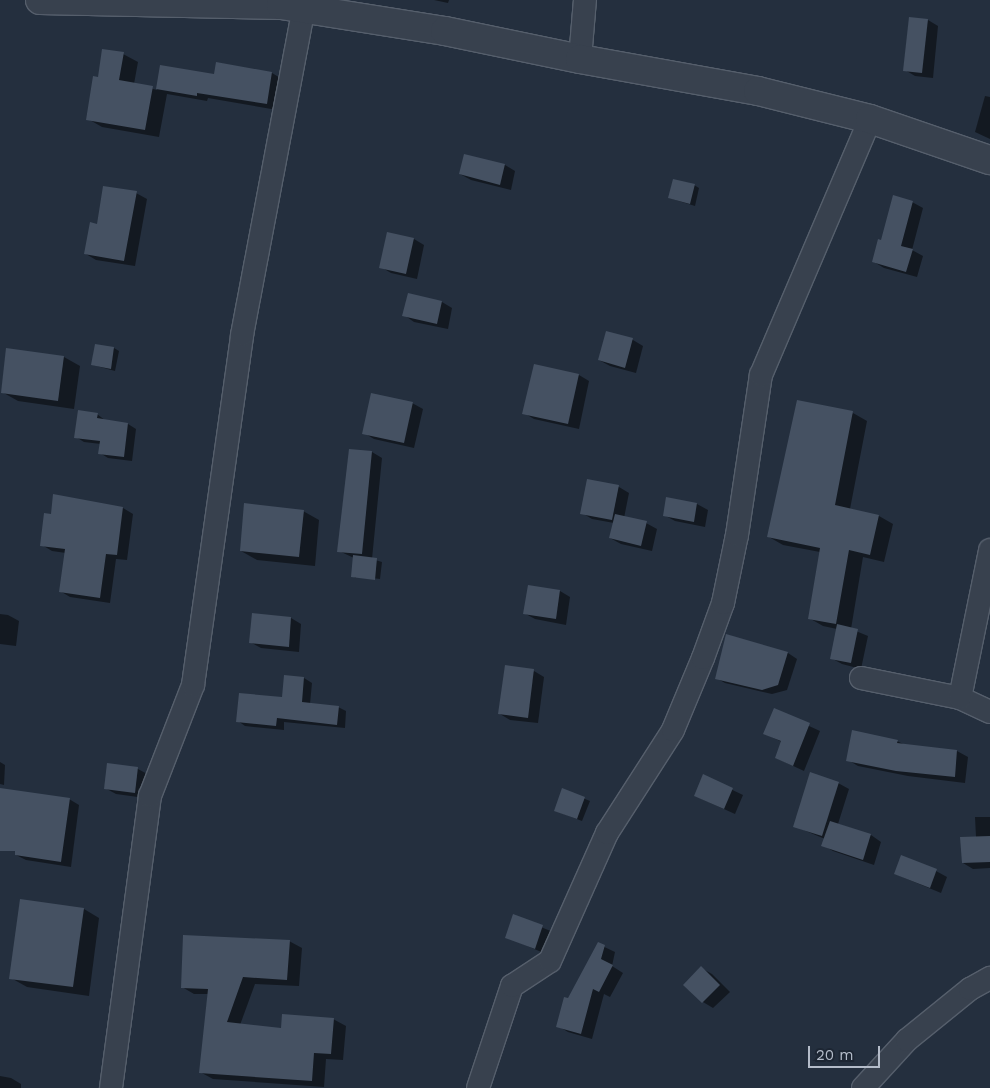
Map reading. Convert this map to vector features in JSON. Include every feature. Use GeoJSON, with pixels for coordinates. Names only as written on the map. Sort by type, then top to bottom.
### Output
{"type":"FeatureCollection","features":[{"type":"Feature","properties":{"kind":"street"},"geometry":{"type":"LineString","coordinates":[[40,0],[289,4],[445,31],[580,59],[758,91],[870,119],[990,160]]}},
{"type":"Feature","properties":{"kind":"street"},"geometry":{"type":"LineString","coordinates":[[580,59],[585,0]]}},
{"type":"Feature","properties":{"kind":"street"},"geometry":{"type":"LineString","coordinates":[[111,1088],[150,796],[193,685],[289,4]]}},
{"type":"Feature","properties":{"kind":"street"},"geometry":{"type":"LineString","coordinates":[[478,1088],[512,986],[550,961],[607,833],[673,730],[703,658],[723,603],[737,535],[762,375],[870,119]]}},
{"type":"Feature","properties":{"kind":"street"},"geometry":{"type":"LineString","coordinates":[[960,698],[990,550]]}},
{"type":"Feature","properties":{"kind":"street"},"geometry":{"type":"LineString","coordinates":[[861,678],[960,698],[990,712]]}},
{"type":"Feature","properties":{"kind":"street"},"geometry":{"type":"LineString","coordinates":[[863,1088],[907,1040],[970,989],[990,978]]}},
{"type":"Feature","properties":{"kind":"building"},"geometry":{"type":"Polygon","coordinates":[[[909,17],[928,19],[922,73],[903,71],[909,17]]]}},
{"type":"Feature","properties":{"kind":"building"},"geometry":{"type":"Polygon","coordinates":[[[102,49],[124,52],[119,80],[153,86],[145,130],[86,120],[93,76],[98,77],[102,49]]]}},
{"type":"Feature","properties":{"kind":"building"},"geometry":{"type":"Polygon","coordinates":[[[216,62],[272,72],[267,104],[197,93],[197,96],[156,89],[160,65],[214,74],[216,62]]]}},
{"type":"Feature","properties":{"kind":"building"},"geometry":{"type":"Polygon","coordinates":[[[464,154],[505,164],[500,185],[459,174],[464,154]]]}},
{"type":"Feature","properties":{"kind":"building"},"geometry":{"type":"Polygon","coordinates":[[[673,179],[695,184],[690,204],[668,198],[673,179]]]}},
{"type":"Feature","properties":{"kind":"building"},"geometry":{"type":"Polygon","coordinates":[[[103,186],[137,191],[124,261],[84,254],[90,222],[97,224],[103,186]]]}},
{"type":"Feature","properties":{"kind":"building"},"geometry":{"type":"Polygon","coordinates":[[[893,195],[913,201],[901,246],[913,249],[906,272],[872,262],[878,239],[881,240],[893,195]]]}},
{"type":"Feature","properties":{"kind":"building"},"geometry":{"type":"Polygon","coordinates":[[[387,232],[414,238],[406,274],[379,268],[387,232]]]}},
{"type":"Feature","properties":{"kind":"building"},"geometry":{"type":"Polygon","coordinates":[[[408,293],[442,301],[437,324],[402,316],[408,293]]]}},
{"type":"Feature","properties":{"kind":"building"},"geometry":{"type":"Polygon","coordinates":[[[606,331],[633,338],[625,368],[598,360],[606,331]]]}},
{"type":"Feature","properties":{"kind":"building"},"geometry":{"type":"Polygon","coordinates":[[[95,344],[114,347],[111,369],[91,365],[95,344]]]}},
{"type":"Feature","properties":{"kind":"building"},"geometry":{"type":"Polygon","coordinates":[[[6,348],[64,356],[58,401],[1,393],[6,348]]]}},
{"type":"Feature","properties":{"kind":"building"},"geometry":{"type":"Polygon","coordinates":[[[534,364],[579,374],[568,424],[522,414],[534,364]]]}},
{"type":"Feature","properties":{"kind":"building"},"geometry":{"type":"Polygon","coordinates":[[[371,393],[413,402],[404,443],[362,434],[371,393]]]}},
{"type":"Feature","properties":{"kind":"building"},"geometry":{"type":"Polygon","coordinates":[[[797,400],[853,411],[835,505],[879,515],[870,555],[849,550],[836,624],[808,619],[820,548],[767,537],[797,400]]]}},
{"type":"Feature","properties":{"kind":"building"},"geometry":{"type":"Polygon","coordinates":[[[78,410],[98,413],[97,418],[128,423],[124,457],[98,454],[100,441],[74,438],[78,410]]]}},
{"type":"Feature","properties":{"kind":"building"},"geometry":{"type":"Polygon","coordinates":[[[349,449],[372,451],[362,554],[337,552],[349,449]]]}},
{"type":"Feature","properties":{"kind":"building"},"geometry":{"type":"Polygon","coordinates":[[[587,479],[619,485],[612,520],[580,514],[587,479]]]}},
{"type":"Feature","properties":{"kind":"building"},"geometry":{"type":"Polygon","coordinates":[[[53,494],[123,507],[117,555],[106,554],[100,598],[59,592],[65,549],[40,546],[44,513],[51,514],[53,494]]]}},
{"type":"Feature","properties":{"kind":"building"},"geometry":{"type":"Polygon","coordinates":[[[666,497],[697,503],[694,522],[663,516],[666,497]]]}},
{"type":"Feature","properties":{"kind":"building"},"geometry":{"type":"Polygon","coordinates":[[[244,503],[304,510],[299,557],[240,551],[244,503]]]}},
{"type":"Feature","properties":{"kind":"building"},"geometry":{"type":"Polygon","coordinates":[[[615,514],[647,521],[641,546],[609,538],[615,514]]]}},
{"type":"Feature","properties":{"kind":"building"},"geometry":{"type":"Polygon","coordinates":[[[353,555],[377,558],[375,580],[351,577],[353,555]]]}},
{"type":"Feature","properties":{"kind":"building"},"geometry":{"type":"Polygon","coordinates":[[[528,585],[560,590],[556,619],[523,614],[528,585]]]}},
{"type":"Feature","properties":{"kind":"building"},"geometry":{"type":"Polygon","coordinates":[[[252,613],[291,617],[289,647],[249,643],[252,613]]]}},
{"type":"Feature","properties":{"kind":"building"},"geometry":{"type":"Polygon","coordinates":[[[837,624],[858,629],[851,663],[830,659],[837,624]]]}},
{"type":"Feature","properties":{"kind":"building"},"geometry":{"type":"Polygon","coordinates":[[[726,634],[788,652],[778,685],[762,690],[715,679],[726,634]]]}},
{"type":"Feature","properties":{"kind":"building"},"geometry":{"type":"Polygon","coordinates":[[[505,665],[534,669],[528,718],[498,714],[505,665]]]}},
{"type":"Feature","properties":{"kind":"building"},"geometry":{"type":"Polygon","coordinates":[[[284,675],[304,677],[302,702],[339,706],[337,725],[277,718],[276,726],[236,722],[239,693],[282,697],[284,675]]]}},
{"type":"Feature","properties":{"kind":"building"},"geometry":{"type":"Polygon","coordinates":[[[774,708],[810,723],[793,766],[775,758],[781,741],[763,734],[774,708]]]}},
{"type":"Feature","properties":{"kind":"building"},"geometry":{"type":"Polygon","coordinates":[[[852,730],[898,740],[897,743],[957,750],[955,777],[896,771],[846,761],[852,730]]]}},
{"type":"Feature","properties":{"kind":"building"},"geometry":{"type":"Polygon","coordinates":[[[107,763],[138,767],[135,793],[104,789],[107,763]]]}},
{"type":"Feature","properties":{"kind":"building"},"geometry":{"type":"Polygon","coordinates":[[[810,772],[839,782],[822,836],[793,827],[810,772]]]}},
{"type":"Feature","properties":{"kind":"building"},"geometry":{"type":"Polygon","coordinates":[[[703,774],[733,788],[724,809],[694,796],[703,774]]]}},
{"type":"Feature","properties":{"kind":"building"},"geometry":{"type":"Polygon","coordinates":[[[0,788],[70,798],[61,862],[15,855],[15,851],[0,851],[0,788]]]}},
{"type":"Feature","properties":{"kind":"building"},"geometry":{"type":"Polygon","coordinates":[[[562,788],[585,797],[577,819],[554,811],[562,788]]]}},
{"type":"Feature","properties":{"kind":"building"},"geometry":{"type":"Polygon","coordinates":[[[830,821],[871,834],[863,860],[821,846],[830,821]]]}},
{"type":"Feature","properties":{"kind":"building"},"geometry":{"type":"Polygon","coordinates":[[[990,836],[990,862],[962,863],[960,837],[990,836]]]}},
{"type":"Feature","properties":{"kind":"building"},"geometry":{"type":"Polygon","coordinates":[[[901,855],[937,869],[930,888],[894,874],[901,855]]]}},
{"type":"Feature","properties":{"kind":"building"},"geometry":{"type":"Polygon","coordinates":[[[20,899],[84,908],[73,987],[9,979],[20,899]]]}},
{"type":"Feature","properties":{"kind":"building"},"geometry":{"type":"Polygon","coordinates":[[[513,914],[543,925],[535,949],[505,938],[513,914]]]}},
{"type":"Feature","properties":{"kind":"building"},"geometry":{"type":"Polygon","coordinates":[[[183,935],[290,940],[287,980],[243,977],[227,1022],[281,1028],[282,1014],[334,1018],[331,1054],[314,1053],[312,1081],[199,1073],[208,989],[181,988],[183,935]]]}},
{"type":"Feature","properties":{"kind":"building"},"geometry":{"type":"Polygon","coordinates":[[[598,942],[605,945],[601,959],[613,965],[599,992],[593,989],[581,1034],[556,1027],[564,997],[568,998],[598,942]]]}},
{"type":"Feature","properties":{"kind":"building"},"geometry":{"type":"Polygon","coordinates":[[[701,966],[720,985],[702,1003],[683,985],[701,966]]]}}]}
